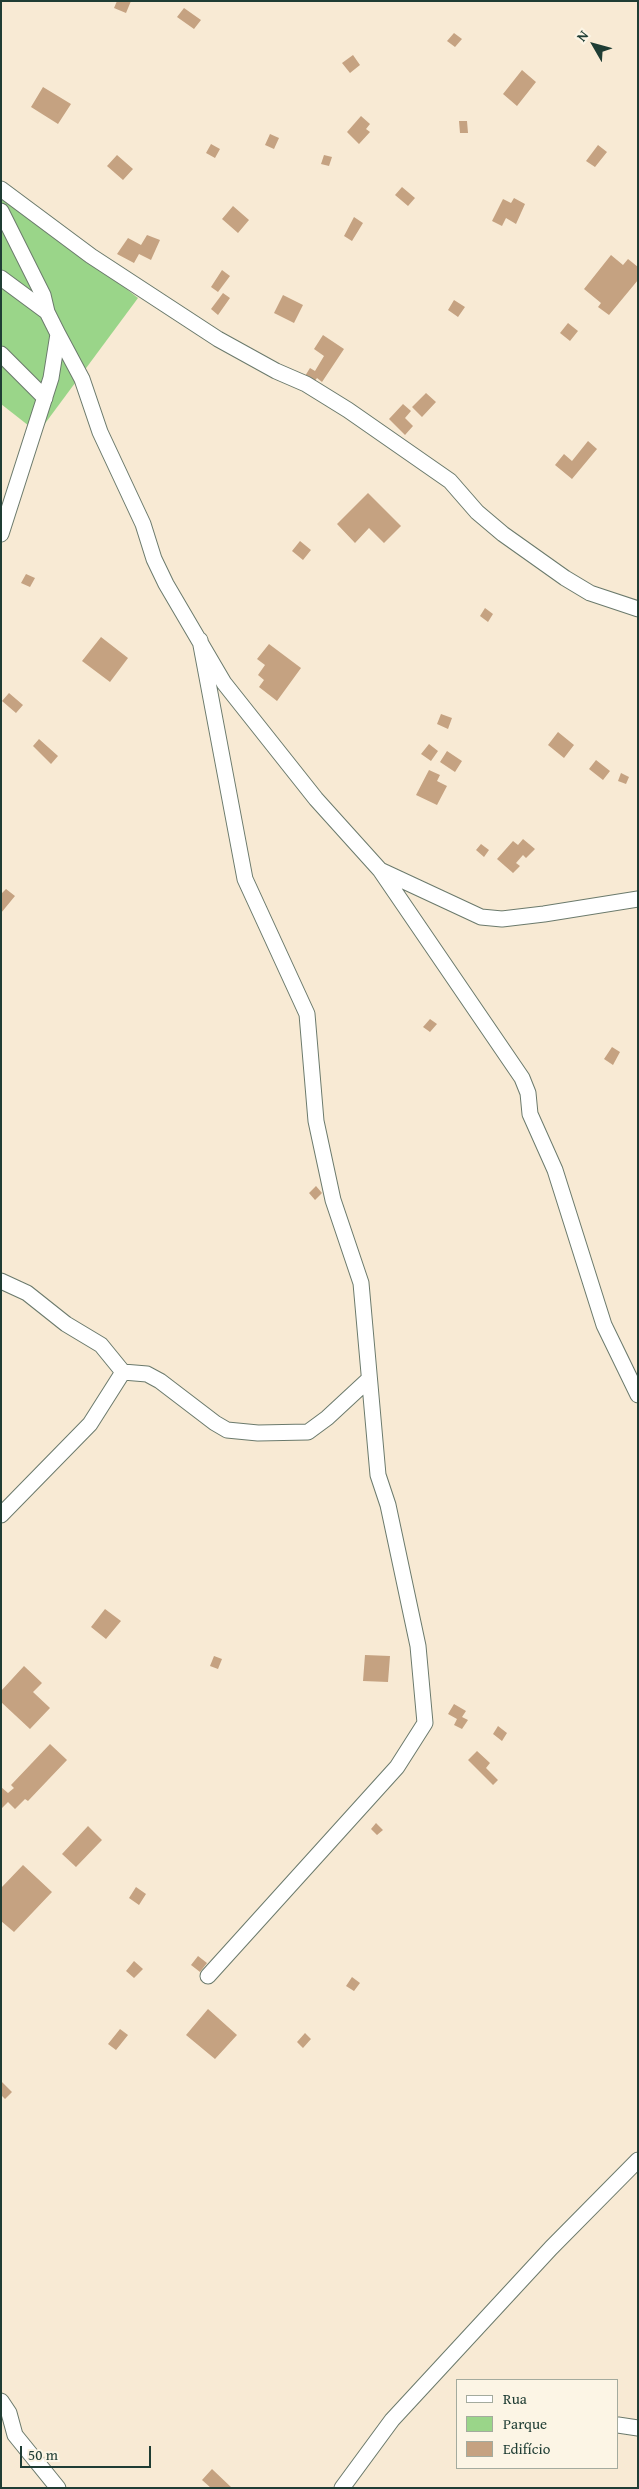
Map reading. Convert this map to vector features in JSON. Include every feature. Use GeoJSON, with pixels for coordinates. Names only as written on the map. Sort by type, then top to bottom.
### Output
{"type":"FeatureCollection","features":[{"type":"Feature","properties":{"kind":"street"},"geometry":{"type":"LineString","coordinates":[[1,189],[91,256],[218,339],[276,371],[306,384],[348,410],[450,481],[477,512],[503,534],[565,578],[590,593],[638,609]]}},
{"type":"Feature","properties":{"kind":"street"},"geometry":{"type":"LineString","coordinates":[[1,211],[43,295],[47,312],[82,379],[100,432],[143,524],[154,559],[166,584],[224,684],[252,721],[278,749],[316,799],[380,870],[522,1078],[528,1092],[530,1114],[556,1170],[604,1325],[638,1395]]}},
{"type":"Feature","properties":{"kind":"street"},"geometry":{"type":"LineString","coordinates":[[1,278],[47,312]]}},
{"type":"Feature","properties":{"kind":"street"},"geometry":{"type":"LineString","coordinates":[[1,534],[51,378],[58,334]]}},
{"type":"Feature","properties":{"kind":"street"},"geometry":{"type":"LineString","coordinates":[[1,354],[45,398]]}},
{"type":"Feature","properties":{"kind":"street"},"geometry":{"type":"LineString","coordinates":[[200,640],[245,879],[307,1014],[312,1052],[316,1122],[333,1200],[361,1283],[368,1380],[378,1475],[388,1505],[418,1646],[425,1724],[397,1767],[208,1976]]}},
{"type":"Feature","properties":{"kind":"street"},"geometry":{"type":"LineString","coordinates":[[380,870],[481,917],[502,919],[535,915],[637,897]]}},
{"type":"Feature","properties":{"kind":"street"},"geometry":{"type":"LineString","coordinates":[[1,1281],[27,1293],[66,1324],[101,1346],[123,1372],[147,1374],[160,1380],[215,1423],[228,1430],[258,1433],[308,1432],[368,1380]]}},
{"type":"Feature","properties":{"kind":"street"},"geometry":{"type":"LineString","coordinates":[[1,1516],[90,1424],[123,1372]]}},
{"type":"Feature","properties":{"kind":"street"},"geometry":{"type":"LineString","coordinates":[[342,2488],[392,2420],[551,2248],[638,2160]]}},
{"type":"Feature","properties":{"kind":"street"},"geometry":{"type":"LineString","coordinates":[[1,2401],[9,2413],[15,2435],[58,2488]]}},
{"type":"Feature","properties":{"kind":"street"},"geometry":{"type":"LineString","coordinates":[[619,2425],[638,2428]]}},
{"type":"Feature","properties":{"kind":"green space"},"geometry":{"type":"Polygon","coordinates":[[[1,190],[138,298],[38,433],[1,404],[1,190]]]}},
{"type":"Feature","properties":{"kind":"building"},"geometry":{"type":"Polygon","coordinates":[[[117,1],[131,1],[126,13],[114,8],[117,1]]]}},
{"type":"Feature","properties":{"kind":"building"},"geometry":{"type":"Polygon","coordinates":[[[184,8],[201,20],[194,29],[177,17],[184,8]]]}},
{"type":"Feature","properties":{"kind":"building"},"geometry":{"type":"Polygon","coordinates":[[[454,33],[462,39],[455,47],[447,41],[454,33]]]}},
{"type":"Feature","properties":{"kind":"building"},"geometry":{"type":"Polygon","coordinates":[[[353,55],[360,65],[350,73],[342,63],[353,55]]]}},
{"type":"Feature","properties":{"kind":"building"},"geometry":{"type":"Polygon","coordinates":[[[522,70],[536,82],[517,106],[503,94],[522,70]]]}},
{"type":"Feature","properties":{"kind":"building"},"geometry":{"type":"Polygon","coordinates":[[[43,87],[71,104],[58,124],[31,107],[43,87]]]}},
{"type":"Feature","properties":{"kind":"building"},"geometry":{"type":"Polygon","coordinates":[[[361,116],[370,124],[366,129],[370,132],[359,144],[347,132],[361,116]]]}},
{"type":"Feature","properties":{"kind":"building"},"geometry":{"type":"Polygon","coordinates":[[[459,121],[467,121],[468,133],[460,133],[459,121]]]}},
{"type":"Feature","properties":{"kind":"building"},"geometry":{"type":"Polygon","coordinates":[[[270,134],[279,138],[274,149],[265,145],[270,134]]]}},
{"type":"Feature","properties":{"kind":"building"},"geometry":{"type":"Polygon","coordinates":[[[211,144],[220,149],[215,158],[206,153],[211,144]]]}},
{"type":"Feature","properties":{"kind":"building"},"geometry":{"type":"Polygon","coordinates":[[[598,145],[607,152],[595,167],[586,161],[598,145]]]}},
{"type":"Feature","properties":{"kind":"building"},"geometry":{"type":"Polygon","coordinates":[[[117,155],[133,169],[123,180],[107,166],[117,155]]]}},
{"type":"Feature","properties":{"kind":"building"},"geometry":{"type":"Polygon","coordinates":[[[324,155],[332,157],[329,166],[321,164],[324,155]]]}},
{"type":"Feature","properties":{"kind":"building"},"geometry":{"type":"Polygon","coordinates":[[[402,187],[415,198],[408,206],[395,195],[402,187]]]}},
{"type":"Feature","properties":{"kind":"building"},"geometry":{"type":"Polygon","coordinates":[[[514,198],[525,204],[516,224],[506,218],[502,226],[492,221],[503,199],[511,203],[514,198]]]}},
{"type":"Feature","properties":{"kind":"building"},"geometry":{"type":"Polygon","coordinates":[[[233,206],[249,220],[238,233],[222,219],[233,206]]]}},
{"type":"Feature","properties":{"kind":"building"},"geometry":{"type":"Polygon","coordinates":[[[354,217],[363,223],[352,241],[344,236],[354,217]]]}},
{"type":"Feature","properties":{"kind":"building"},"geometry":{"type":"Polygon","coordinates":[[[147,235],[160,240],[151,260],[139,254],[134,263],[117,254],[128,238],[141,245],[147,235]]]}},
{"type":"Feature","properties":{"kind":"building"},"geometry":{"type":"Polygon","coordinates":[[[611,255],[623,265],[628,259],[638,267],[638,280],[609,315],[598,307],[601,303],[584,289],[611,255]]]}},
{"type":"Feature","properties":{"kind":"building"},"geometry":{"type":"Polygon","coordinates":[[[222,270],[230,276],[218,292],[211,287],[222,270]]]}},
{"type":"Feature","properties":{"kind":"building"},"geometry":{"type":"Polygon","coordinates":[[[223,293],[230,298],[218,315],[211,309],[223,293]]]}},
{"type":"Feature","properties":{"kind":"building"},"geometry":{"type":"Polygon","coordinates":[[[283,295],[303,305],[294,323],[274,313],[283,295]]]}},
{"type":"Feature","properties":{"kind":"building"},"geometry":{"type":"Polygon","coordinates":[[[454,300],[465,307],[458,317],[448,310],[454,300]]]}},
{"type":"Feature","properties":{"kind":"building"},"geometry":{"type":"Polygon","coordinates":[[[568,323],[578,331],[570,341],[560,333],[568,323]]]}},
{"type":"Feature","properties":{"kind":"building"},"geometry":{"type":"Polygon","coordinates":[[[323,335],[344,349],[322,382],[317,378],[314,382],[305,376],[310,368],[315,371],[324,356],[314,349],[323,335]]]}},
{"type":"Feature","properties":{"kind":"building"},"geometry":{"type":"Polygon","coordinates":[[[426,393],[436,402],[422,417],[412,407],[426,393]]]}},
{"type":"Feature","properties":{"kind":"building"},"geometry":{"type":"Polygon","coordinates":[[[403,404],[411,411],[405,418],[413,426],[405,435],[389,419],[403,404]]]}},
{"type":"Feature","properties":{"kind":"building"},"geometry":{"type":"Polygon","coordinates":[[[588,441],[597,449],[572,479],[555,465],[564,454],[572,461],[588,441]]]}},
{"type":"Feature","properties":{"kind":"building"},"geometry":{"type":"Polygon","coordinates":[[[368,493],[401,526],[384,543],[369,528],[355,543],[337,524],[368,493]]]}},
{"type":"Feature","properties":{"kind":"building"},"geometry":{"type":"Polygon","coordinates":[[[300,541],[311,550],[303,560],[292,551],[300,541]]]}},
{"type":"Feature","properties":{"kind":"building"},"geometry":{"type":"Polygon","coordinates":[[[26,574],[35,578],[30,587],[21,583],[26,574]]]}},
{"type":"Feature","properties":{"kind":"building"},"geometry":{"type":"Polygon","coordinates":[[[485,608],[493,614],[488,622],[480,616],[485,608]]]}},
{"type":"Feature","properties":{"kind":"building"},"geometry":{"type":"Polygon","coordinates":[[[101,637],[128,658],[110,682],[82,661],[101,637]]]}},
{"type":"Feature","properties":{"kind":"building"},"geometry":{"type":"Polygon","coordinates":[[[269,644],[301,668],[277,701],[259,687],[264,680],[258,675],[265,665],[257,659],[269,644]]]}},
{"type":"Feature","properties":{"kind":"building"},"geometry":{"type":"Polygon","coordinates":[[[9,693],[23,705],[16,713],[2,701],[9,693]]]}},
{"type":"Feature","properties":{"kind":"building"},"geometry":{"type":"Polygon","coordinates":[[[441,714],[452,718],[448,729],[437,724],[441,714]]]}},
{"type":"Feature","properties":{"kind":"building"},"geometry":{"type":"Polygon","coordinates":[[[558,732],[574,745],[564,758],[548,745],[558,732]]]}},
{"type":"Feature","properties":{"kind":"building"},"geometry":{"type":"Polygon","coordinates":[[[39,739],[58,756],[51,764],[33,746],[39,739]]]}},
{"type":"Feature","properties":{"kind":"building"},"geometry":{"type":"Polygon","coordinates":[[[429,744],[438,751],[431,761],[421,754],[429,744]]]}},
{"type":"Feature","properties":{"kind":"building"},"geometry":{"type":"Polygon","coordinates":[[[447,751],[462,761],[455,772],[440,762],[447,751]]]}},
{"type":"Feature","properties":{"kind":"building"},"geometry":{"type":"Polygon","coordinates":[[[596,760],[610,771],[603,780],[589,769],[596,760]]]}},
{"type":"Feature","properties":{"kind":"building"},"geometry":{"type":"Polygon","coordinates":[[[429,770],[440,775],[437,781],[447,786],[437,805],[416,795],[429,770]]]}},
{"type":"Feature","properties":{"kind":"building"},"geometry":{"type":"Polygon","coordinates":[[[621,773],[629,777],[626,784],[618,781],[621,773]]]}},
{"type":"Feature","properties":{"kind":"building"},"geometry":{"type":"Polygon","coordinates":[[[523,839],[535,849],[526,858],[523,855],[516,863],[520,866],[513,873],[497,859],[513,841],[518,845],[523,839]]]}},
{"type":"Feature","properties":{"kind":"building"},"geometry":{"type":"Polygon","coordinates":[[[481,844],[489,850],[484,857],[476,850],[481,844]]]}},
{"type":"Feature","properties":{"kind":"building"},"geometry":{"type":"Polygon","coordinates":[[[6,889],[15,896],[1,913],[1,894],[6,889]]]}},
{"type":"Feature","properties":{"kind":"building"},"geometry":{"type":"Polygon","coordinates":[[[430,1019],[437,1024],[430,1032],[423,1027],[430,1019]]]}},
{"type":"Feature","properties":{"kind":"building"},"geometry":{"type":"Polygon","coordinates":[[[612,1047],[620,1052],[613,1065],[604,1059],[612,1047]]]}},
{"type":"Feature","properties":{"kind":"building"},"geometry":{"type":"Polygon","coordinates":[[[316,1186],[322,1193],[315,1200],[309,1193],[316,1186]]]}},
{"type":"Feature","properties":{"kind":"building"},"geometry":{"type":"Polygon","coordinates":[[[105,1609],[121,1621],[106,1639],[91,1627],[105,1609]]]}},
{"type":"Feature","properties":{"kind":"building"},"geometry":{"type":"Polygon","coordinates":[[[365,1655],[390,1656],[388,1682],[363,1681],[365,1655]]]}},
{"type":"Feature","properties":{"kind":"building"},"geometry":{"type":"Polygon","coordinates":[[[214,1656],[222,1659],[218,1669],[210,1666],[214,1656]]]}},
{"type":"Feature","properties":{"kind":"building"},"geometry":{"type":"Polygon","coordinates":[[[24,1666],[42,1683],[33,1692],[50,1708],[30,1729],[1,1702],[1,1691],[24,1666]]]}},
{"type":"Feature","properties":{"kind":"building"},"geometry":{"type":"Polygon","coordinates":[[[454,1704],[466,1711],[462,1717],[468,1720],[462,1729],[454,1725],[457,1719],[448,1714],[454,1704]]]}},
{"type":"Feature","properties":{"kind":"building"},"geometry":{"type":"Polygon","coordinates":[[[498,1726],[507,1733],[502,1741],[493,1734],[498,1726]]]}},
{"type":"Feature","properties":{"kind":"building"},"geometry":{"type":"Polygon","coordinates":[[[50,1744],[67,1760],[28,1801],[25,1799],[15,1809],[8,1802],[1,1809],[1,1787],[8,1793],[14,1788],[11,1785],[50,1744]]]}},
{"type":"Feature","properties":{"kind":"building"},"geometry":{"type":"Polygon","coordinates":[[[477,1751],[490,1763],[486,1768],[498,1780],[493,1785],[468,1760],[477,1751]]]}},
{"type":"Feature","properties":{"kind":"building"},"geometry":{"type":"Polygon","coordinates":[[[376,1823],[383,1830],[377,1835],[371,1829],[376,1823]]]}},
{"type":"Feature","properties":{"kind":"building"},"geometry":{"type":"Polygon","coordinates":[[[88,1826],[102,1840],[76,1867],[62,1854],[88,1826]]]}},
{"type":"Feature","properties":{"kind":"building"},"geometry":{"type":"Polygon","coordinates":[[[23,1865],[52,1892],[14,1932],[1,1921],[1,1888],[23,1865]]]}},
{"type":"Feature","properties":{"kind":"building"},"geometry":{"type":"Polygon","coordinates":[[[136,1887],[146,1894],[139,1905],[129,1898],[136,1887]]]}},
{"type":"Feature","properties":{"kind":"building"},"geometry":{"type":"Polygon","coordinates":[[[198,1956],[207,1963],[200,1972],[191,1965],[198,1956]]]}},
{"type":"Feature","properties":{"kind":"building"},"geometry":{"type":"Polygon","coordinates":[[[134,1961],[143,1969],[134,1978],[126,1971],[134,1961]]]}},
{"type":"Feature","properties":{"kind":"building"},"geometry":{"type":"Polygon","coordinates":[[[352,1977],[360,1983],[354,1991],[346,1986],[352,1977]]]}},
{"type":"Feature","properties":{"kind":"building"},"geometry":{"type":"Polygon","coordinates":[[[208,2009],[237,2035],[215,2059],[186,2035],[208,2009]]]}},
{"type":"Feature","properties":{"kind":"building"},"geometry":{"type":"Polygon","coordinates":[[[120,2029],[128,2035],[116,2050],[108,2044],[120,2029]]]}},
{"type":"Feature","properties":{"kind":"building"},"geometry":{"type":"Polygon","coordinates":[[[305,2033],[311,2039],[303,2048],[297,2042],[305,2033]]]}},
{"type":"Feature","properties":{"kind":"building"},"geometry":{"type":"Polygon","coordinates":[[[1,2081],[12,2092],[5,2099],[1,2095],[1,2081]]]}},
{"type":"Feature","properties":{"kind":"building"},"geometry":{"type":"Polygon","coordinates":[[[212,2469],[232,2488],[211,2488],[202,2480],[212,2469]]]}}]}
